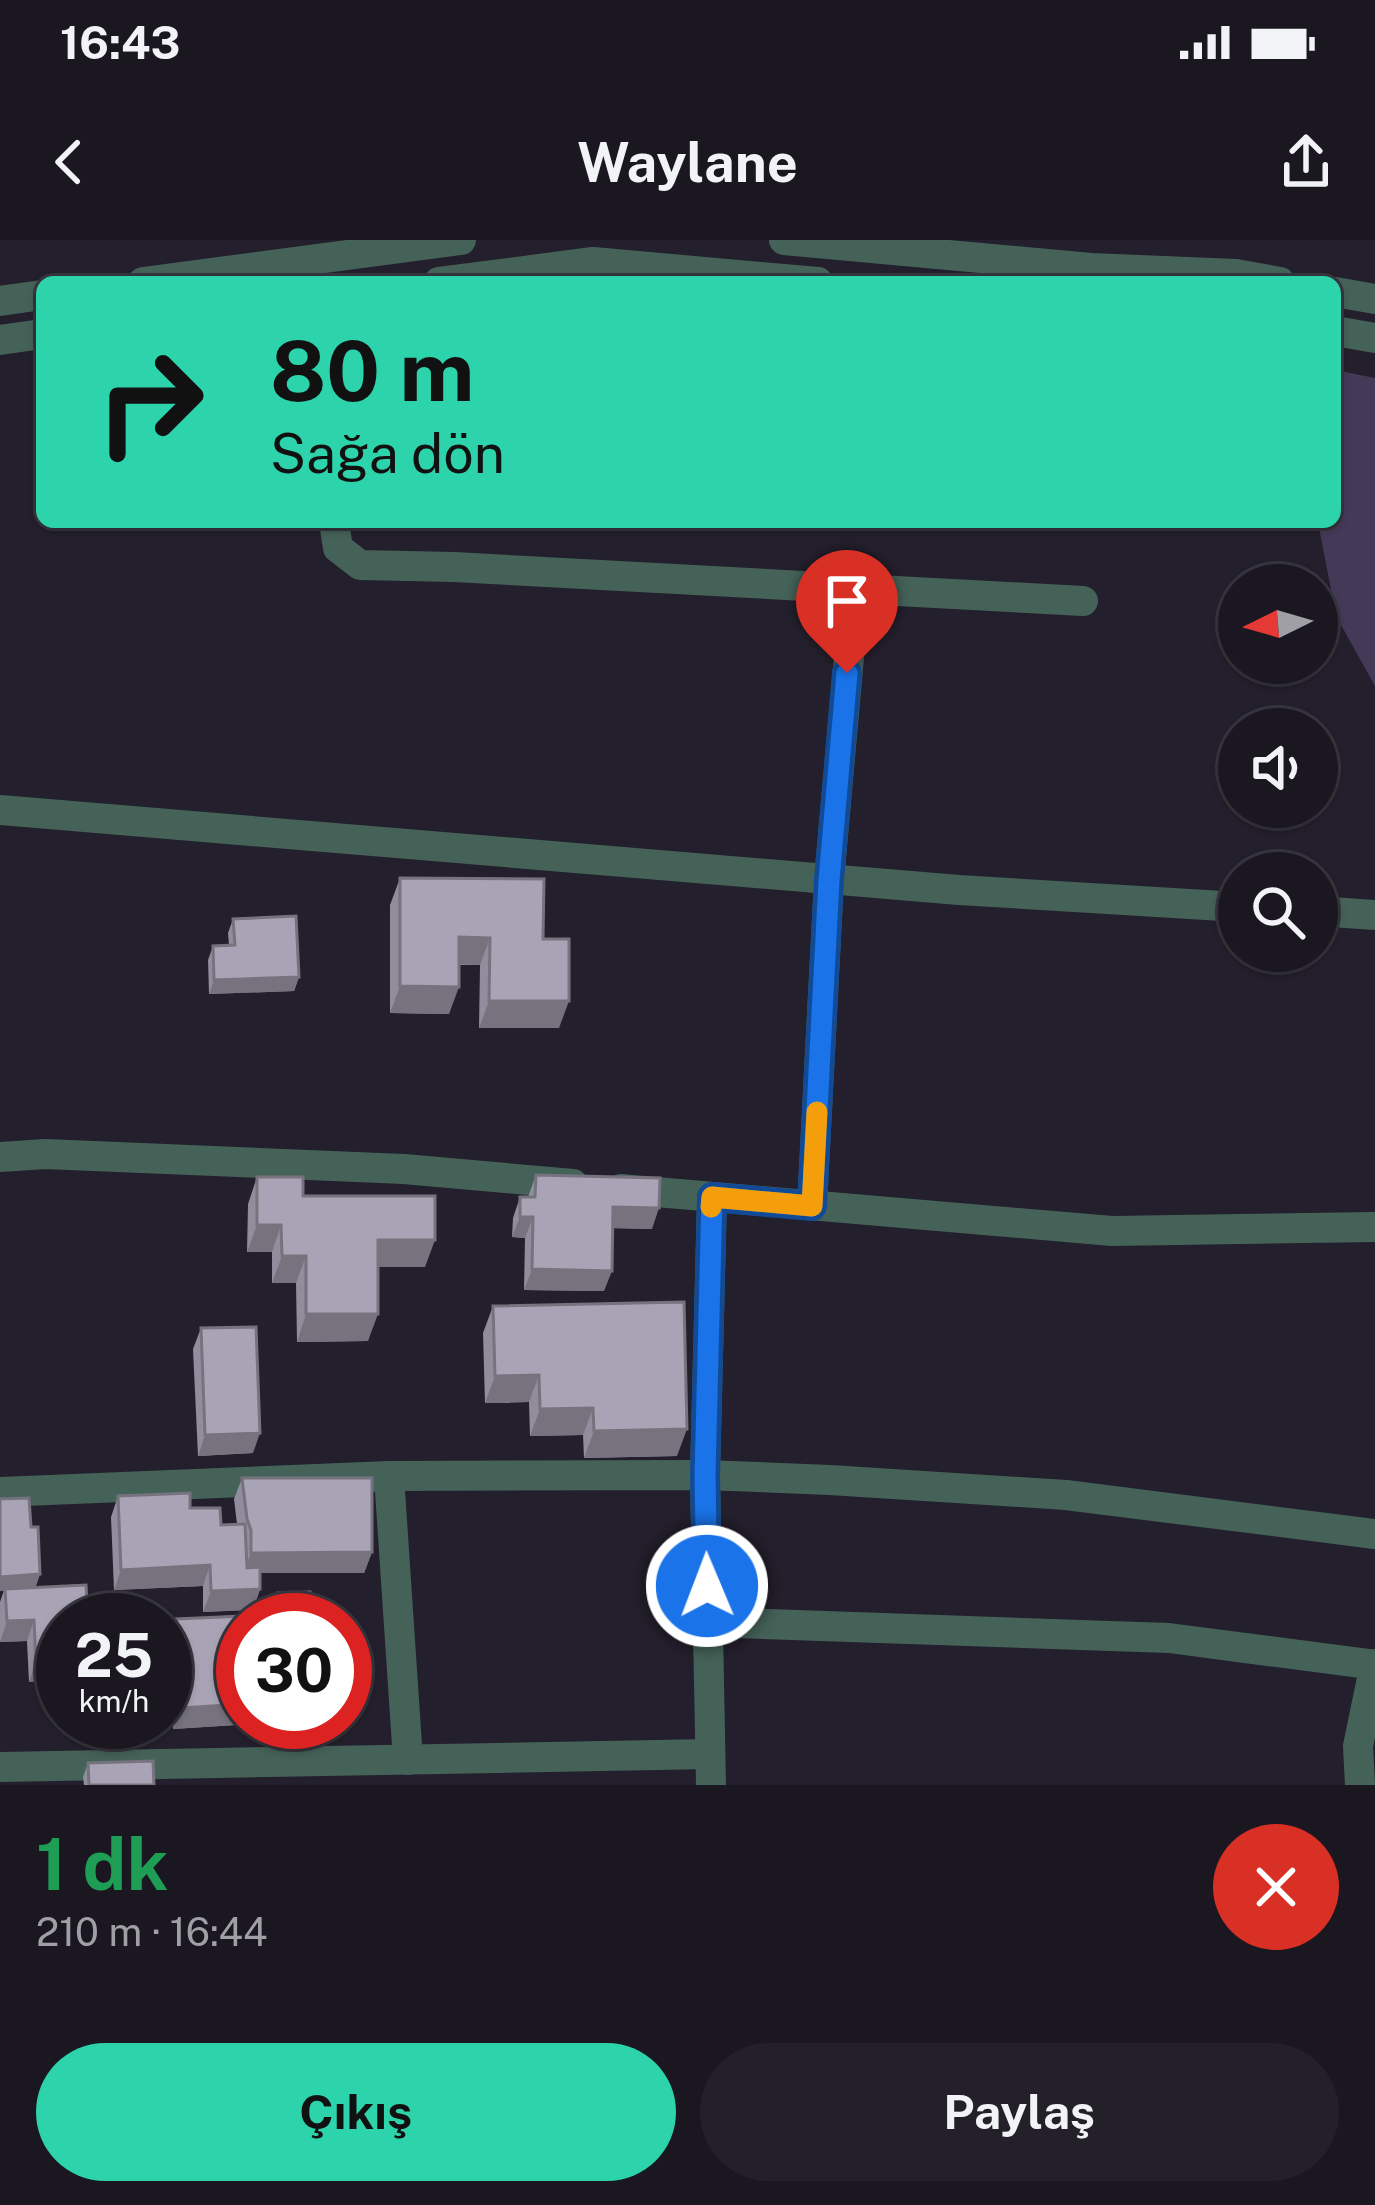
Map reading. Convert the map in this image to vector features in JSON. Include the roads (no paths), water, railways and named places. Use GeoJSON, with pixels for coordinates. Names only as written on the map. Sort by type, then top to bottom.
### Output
{"type":"FeatureCollection","features":[{"type":"Feature","properties":{"kind":"street"},"geometry":{"type":"LineString","coordinates":[[188,276],[461,240]]}},
{"type":"Feature","properties":{"kind":"street"},"geometry":{"type":"LineString","coordinates":[[784,240],[1091,268],[1248,276]]}},
{"type":"Feature","properties":{"kind":"street"},"geometry":{"type":"LineString","coordinates":[[485,276],[593,262],[750,276]]}},
{"type":"Feature","properties":{"kind":"street"},"geometry":{"type":"LineString","coordinates":[[1341,293],[1375,299]]}},
{"type":"Feature","properties":{"kind":"street"},"geometry":{"type":"LineString","coordinates":[[0,301],[36,296]]}},
{"type":"Feature","properties":{"kind":"street"},"geometry":{"type":"LineString","coordinates":[[1341,332],[1375,338]]}},
{"type":"Feature","properties":{"kind":"street"},"geometry":{"type":"LineString","coordinates":[[0,340],[36,335]]}},
{"type":"Feature","properties":{"kind":"street"},"geometry":{"type":"LineString","coordinates":[[335,528],[338,548],[360,565],[1083,601]]}},
{"type":"Feature","properties":{"kind":"street"},"geometry":{"type":"LineString","coordinates":[[812,1206],[829,880],[855,590]]}},
{"type":"Feature","properties":{"kind":"street"},"geometry":{"type":"LineString","coordinates":[[0,810],[829,880],[1218,906]]}},
{"type":"Feature","properties":{"kind":"street"},"geometry":{"type":"LineString","coordinates":[[1338,912],[1375,915]]}},
{"type":"Feature","properties":{"kind":"street"},"geometry":{"type":"LineString","coordinates":[[0,1157],[45,1154],[404,1169],[1112,1231],[1375,1227]]}},
{"type":"Feature","properties":{"kind":"street"},"geometry":{"type":"LineString","coordinates":[[0,1768],[408,1760],[711,1769],[705,1475],[712,1197]]}},
{"type":"Feature","properties":{"kind":"street"},"geometry":{"type":"LineString","coordinates":[[0,1492],[389,1476],[705,1475],[1066,1496],[1375,1534]]}},
{"type":"Feature","properties":{"kind":"street"},"geometry":{"type":"LineString","coordinates":[[389,1476],[408,1760]]}},
{"type":"Feature","properties":{"kind":"street"},"geometry":{"type":"LineString","coordinates":[[708,1622],[1168,1638],[1375,1665],[1360,1785]]}}]}
